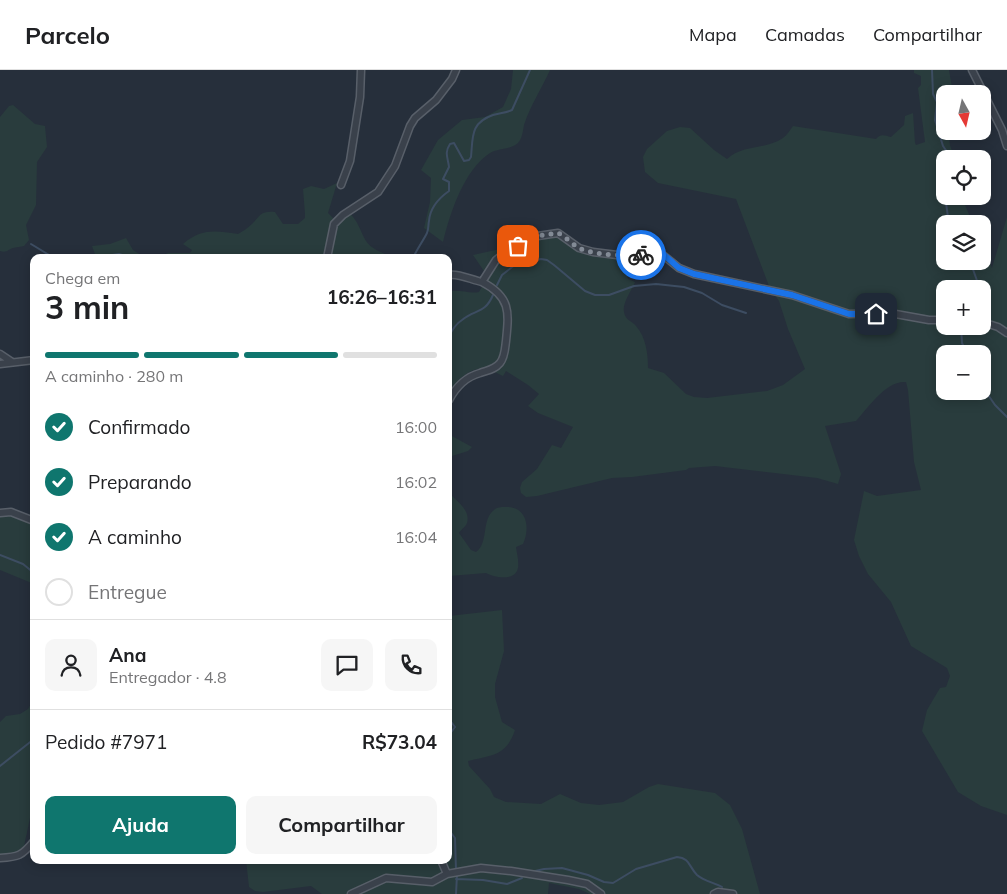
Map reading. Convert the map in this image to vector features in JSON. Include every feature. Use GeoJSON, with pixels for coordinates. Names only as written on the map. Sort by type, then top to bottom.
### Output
{"type":"FeatureCollection","features":[{"type":"Feature","properties":{"kind":"street"},"geometry":{"type":"LineString","coordinates":[[341,185],[350,161],[360,97],[361,70]]}},
{"type":"Feature","properties":{"kind":"street"},"geometry":{"type":"LineString","coordinates":[[328,254],[334,224],[342,215],[378,192],[395,166],[410,126],[415,118],[436,100],[452,79],[456,70]]}},
{"type":"Feature","properties":{"kind":"street"},"geometry":{"type":"LineString","coordinates":[[972,70],[1002,130],[1007,146]]}},
{"type":"Feature","properties":{"kind":"street"},"geometry":{"type":"LineString","coordinates":[[482,282],[496,260],[506,252],[531,237],[558,233],[579,248],[593,252],[617,255],[663,254],[679,268],[694,274],[792,295],[849,314],[890,313],[936,320]]}},
{"type":"Feature","properties":{"kind":"street"},"geometry":{"type":"LineString","coordinates":[[452,274],[482,282],[501,295],[507,305],[508,319],[502,361],[493,370],[478,373],[463,380],[452,396]]}},
{"type":"Feature","properties":{"kind":"street"},"geometry":{"type":"LineString","coordinates":[[991,325],[1007,333]]}},
{"type":"Feature","properties":{"kind":"street"},"geometry":{"type":"LineString","coordinates":[[0,354],[12,362]]}},
{"type":"Feature","properties":{"kind":"street"},"geometry":{"type":"LineString","coordinates":[[0,364],[30,360]]}},
{"type":"Feature","properties":{"kind":"street"},"geometry":{"type":"LineString","coordinates":[[0,513],[11,512],[30,519]]}},
{"type":"Feature","properties":{"kind":"street"},"geometry":{"type":"LineString","coordinates":[[0,858],[17,857],[30,846]]}},
{"type":"Feature","properties":{"kind":"street"},"geometry":{"type":"LineString","coordinates":[[443,864],[448,874]]}},
{"type":"Feature","properties":{"kind":"street"},"geometry":{"type":"LineString","coordinates":[[351,894],[386,878],[432,882],[448,874],[480,868],[587,884],[601,894]]}},
{"type":"Feature","properties":{"kind":"street"},"geometry":{"type":"LineString","coordinates":[[717,893],[734,894]]}},
{"type":"Feature","properties":{"kind":"shaded area"},"geometry":{"type":"Polygon","coordinates":[[[513,70],[550,70],[529,111],[519,141],[512,147],[490,153],[473,170],[466,181],[454,206],[443,242],[424,228],[430,202],[431,178],[421,170],[438,140],[462,120],[485,117],[503,107],[511,89],[513,70]]]}},
{"type":"Feature","properties":{"kind":"shaded area"},"geometry":{"type":"Polygon","coordinates":[[[914,70],[949,70],[952,85],[936,85],[936,140],[949,140],[952,150],[936,150],[936,205],[965,205],[969,215],[936,215],[936,270],[991,270],[1007,217],[1007,815],[981,806],[958,792],[922,731],[927,710],[940,688],[946,687],[950,676],[947,668],[911,646],[891,602],[868,574],[854,540],[864,491],[877,496],[921,490],[914,462],[906,382],[884,390],[856,421],[825,426],[841,474],[838,484],[817,478],[715,466],[612,478],[526,497],[521,493],[522,482],[537,469],[552,445],[561,448],[573,427],[538,413],[528,406],[539,394],[506,371],[503,376],[488,369],[469,372],[459,380],[452,390],[452,291],[479,292],[486,274],[473,255],[500,249],[511,250],[547,238],[565,237],[581,247],[629,261],[628,279],[635,282],[624,305],[625,315],[642,335],[647,351],[648,368],[664,373],[686,394],[707,398],[767,391],[783,385],[805,369],[788,329],[779,301],[769,286],[736,199],[658,183],[645,172],[643,157],[647,149],[667,131],[680,127],[690,128],[727,159],[740,151],[776,142],[784,137],[793,126],[876,139],[881,135],[891,137],[904,125],[905,116],[913,113],[916,145],[925,142],[918,88],[921,85],[921,76],[914,73],[914,70]]]}},
{"type":"Feature","properties":{"kind":"shaded area"},"geometry":{"type":"Polygon","coordinates":[[[13,105],[35,124],[45,126],[47,147],[37,162],[36,205],[26,225],[29,240],[24,246],[4,252],[0,251],[0,117],[9,106],[13,105]]]}},
{"type":"Feature","properties":{"kind":"shaded area"},"geometry":{"type":"Polygon","coordinates":[[[337,183],[328,213],[333,218],[349,213],[357,222],[368,244],[386,254],[166,254],[190,253],[192,250],[183,244],[196,235],[203,233],[238,234],[261,214],[266,212],[275,212],[283,224],[298,224],[305,218],[303,189],[311,186],[324,189],[337,183]]]}},
{"type":"Feature","properties":{"kind":"shaded area"},"geometry":{"type":"Polygon","coordinates":[[[126,238],[133,250],[139,254],[95,254],[92,246],[110,244],[126,238]]]}},
{"type":"Feature","properties":{"kind":"shaded area"},"geometry":{"type":"Polygon","coordinates":[[[452,436],[472,447],[468,451],[452,456],[452,436]]]}},
{"type":"Feature","properties":{"kind":"shaded area"},"geometry":{"type":"Polygon","coordinates":[[[452,495],[465,509],[468,518],[466,525],[459,533],[471,550],[476,552],[482,543],[490,514],[495,509],[502,507],[513,508],[523,514],[526,532],[523,544],[516,547],[517,571],[515,574],[507,577],[493,576],[486,573],[452,576],[452,495]]]}},
{"type":"Feature","properties":{"kind":"shaded area"},"geometry":{"type":"Polygon","coordinates":[[[18,511],[30,516],[30,582],[0,570],[0,513],[18,511]]]}},
{"type":"Feature","properties":{"kind":"shaded area"},"geometry":{"type":"Polygon","coordinates":[[[502,610],[504,651],[495,684],[495,697],[502,722],[515,730],[511,739],[502,750],[491,756],[468,761],[469,766],[490,789],[494,797],[506,802],[541,804],[560,794],[581,803],[599,805],[623,802],[658,784],[715,793],[730,805],[742,829],[760,894],[590,894],[579,889],[549,883],[548,894],[322,894],[311,886],[263,892],[255,891],[249,887],[246,864],[452,864],[452,616],[502,610]]]}},
{"type":"Feature","properties":{"kind":"shaded area"},"geometry":{"type":"Polygon","coordinates":[[[30,706],[30,818],[23,851],[0,860],[0,722],[6,716],[20,714],[30,706]]]}},
{"type":"Feature","properties":{"kind":"waterway"},"geometry":{"type":"LineString","coordinates":[[415,254],[427,233],[433,208],[449,191],[449,182],[443,179],[449,167],[448,147],[454,143],[464,161],[469,160],[476,127],[486,118],[512,110],[530,70]]}},
{"type":"Feature","properties":{"kind":"waterway"},"geometry":{"type":"LineString","coordinates":[[932,70],[933,94],[937,102],[935,120],[946,150]]}},
{"type":"Feature","properties":{"kind":"waterway"},"geometry":{"type":"LineString","coordinates":[[946,205],[948,215]]}},
{"type":"Feature","properties":{"kind":"waterway"},"geometry":{"type":"LineString","coordinates":[[31,244],[47,254]]}},
{"type":"Feature","properties":{"kind":"waterway"},"geometry":{"type":"LineString","coordinates":[[497,285],[502,275],[516,264],[541,259],[547,260],[585,291],[595,295],[609,295],[634,286],[656,284],[684,287],[702,293],[722,305],[746,313]]}},
{"type":"Feature","properties":{"kind":"waterway"},"geometry":{"type":"LineString","coordinates":[[973,270],[977,280]]}},
{"type":"Feature","properties":{"kind":"waterway"},"geometry":{"type":"LineString","coordinates":[[452,331],[460,322],[487,305],[493,295]]}},
{"type":"Feature","properties":{"kind":"waterway"},"geometry":{"type":"LineString","coordinates":[[962,335],[963,345]]}},
{"type":"Feature","properties":{"kind":"waterway"},"geometry":{"type":"LineString","coordinates":[[991,399],[1007,417]]}},
{"type":"Feature","properties":{"kind":"waterway"},"geometry":{"type":"LineString","coordinates":[[0,555],[23,564],[30,570]]}},
{"type":"Feature","properties":{"kind":"waterway"},"geometry":{"type":"LineString","coordinates":[[452,723],[455,727],[452,731]]}},
{"type":"Feature","properties":{"kind":"waterway"},"geometry":{"type":"LineString","coordinates":[[0,766],[30,742]]}},
{"type":"Feature","properties":{"kind":"waterway"},"geometry":{"type":"LineString","coordinates":[[452,834],[455,838],[456,870]]}},
{"type":"Feature","properties":{"kind":"waterway"},"geometry":{"type":"LineString","coordinates":[[531,872],[562,868],[588,875],[604,882],[613,883],[636,869],[677,857],[687,861],[697,875],[722,887]]}},
{"type":"Feature","properties":{"kind":"waterway"},"geometry":{"type":"LineString","coordinates":[[456,894],[457,875]]}},
{"type":"Feature","properties":{"kind":"waterway"},"geometry":{"type":"LineString","coordinates":[[456,879],[483,880],[507,884],[522,878]]}},
{"type":"Feature","properties":{"kind":"way so far"},"geometry":{"type":"LineString","coordinates":[[518,246],[531,237],[558,233],[579,248],[593,252],[641,255]]}},
{"type":"Feature","properties":{"kind":"route"},"geometry":{"type":"LineString","coordinates":[[641,255],[663,254],[679,268],[694,274],[792,295],[849,314],[876,314]]}}]}
